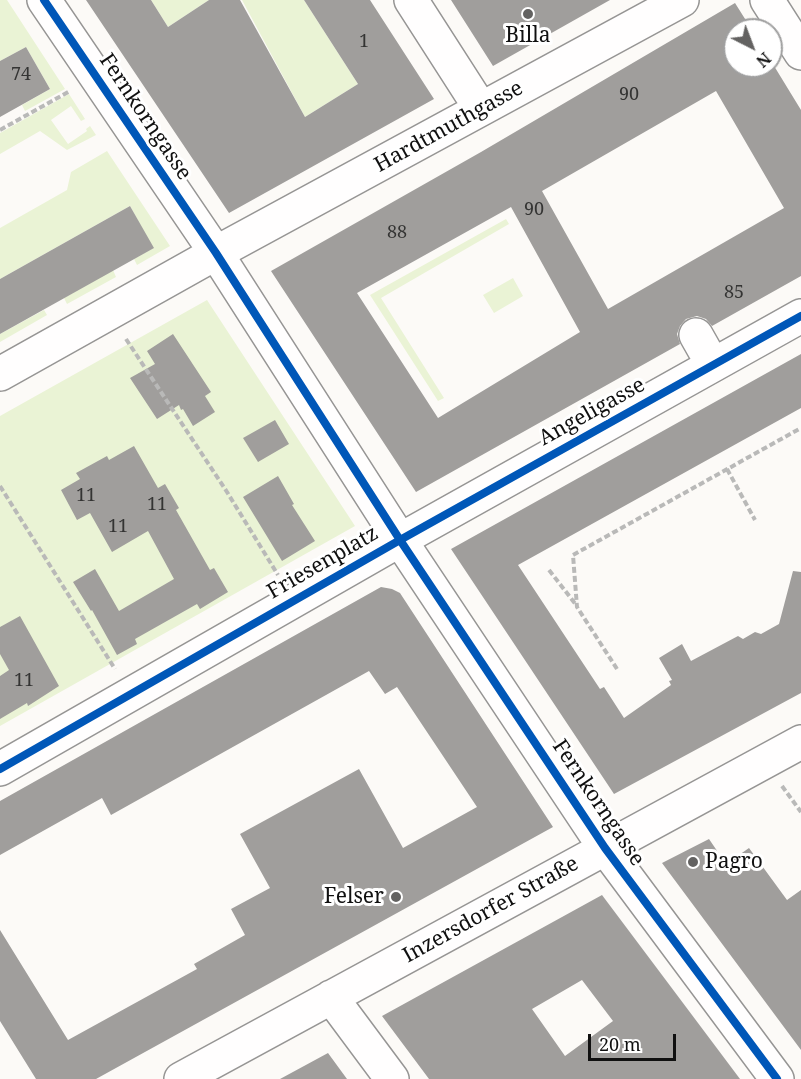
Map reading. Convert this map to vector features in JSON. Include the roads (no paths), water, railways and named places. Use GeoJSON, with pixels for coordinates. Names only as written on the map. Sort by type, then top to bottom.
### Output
{"type":"FeatureCollection","features":[{"type":"Feature","properties":{"kind":"street"},"geometry":{"type":"LineString","coordinates":[[411,0],[481,109]]}},
{"type":"Feature","properties":{"kind":"street","name":"Hardtmuthgasse"},"geometry":{"type":"LineString","coordinates":[[216,253],[682,0]]}},
{"type":"Feature","properties":{"kind":"street"},"geometry":{"type":"LineString","coordinates":[[767,0],[801,53]]}},
{"type":"Feature","properties":{"kind":"street","name":"Fernkorngasse"},"geometry":{"type":"LineString","coordinates":[[50,2],[96,76],[216,253]]}},
{"type":"Feature","properties":{"kind":"street"},"geometry":{"type":"LineString","coordinates":[[0,374],[216,253]]}},
{"type":"Feature","properties":{"kind":"street","name":"Friesenplatz"},"geometry":{"type":"LineString","coordinates":[[0,769],[400,540],[216,253]]}},
{"type":"Feature","properties":{"kind":"street","name":"Angeligasse"},"geometry":{"type":"LineString","coordinates":[[400,540],[801,316]]}},
{"type":"Feature","properties":{"kind":"street"},"geometry":{"type":"LineString","coordinates":[[696,335],[713,365]]}},
{"type":"Feature","properties":{"kind":"street","name":"Fernkorngasse"},"geometry":{"type":"LineString","coordinates":[[400,540],[605,848],[777,1079]]}},
{"type":"Feature","properties":{"kind":"street","name":"Inzersdorfer Straße"},"geometry":{"type":"LineString","coordinates":[[181,1079],[801,742]]}},
{"type":"Feature","properties":{"kind":"street"},"geometry":{"type":"LineString","coordinates":[[331,997],[392,1079]]}},
{"type":"Feature","properties":{"kind":"place","name":"Billa"},"geometry":{"type":"Point","coordinates":[528,14]}},
{"type":"Feature","properties":{"kind":"place","name":"Pagro"},"geometry":{"type":"Point","coordinates":[693,862]}},
{"type":"Feature","properties":{"kind":"place","name":"Felser"},"geometry":{"type":"Point","coordinates":[396,897]}}]}
